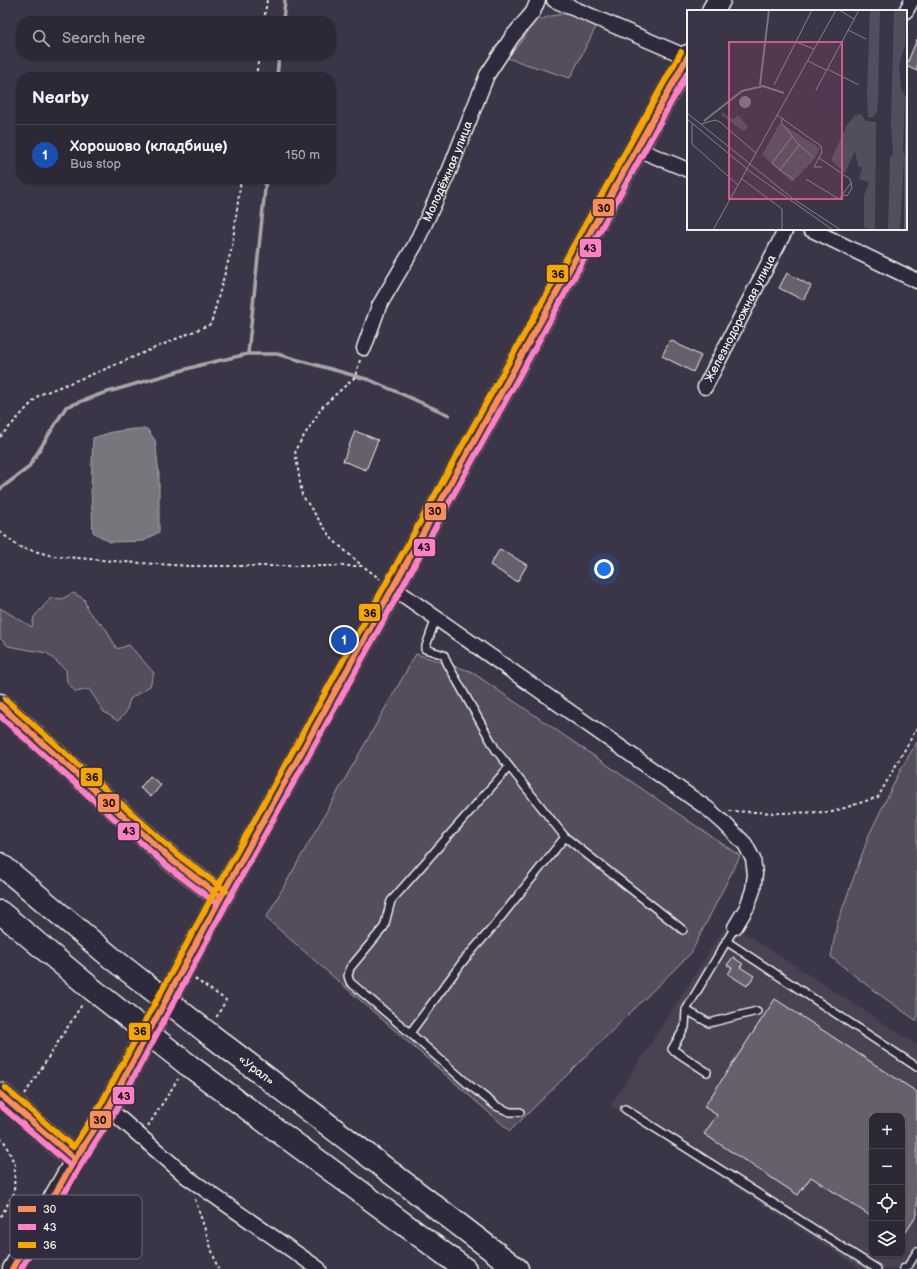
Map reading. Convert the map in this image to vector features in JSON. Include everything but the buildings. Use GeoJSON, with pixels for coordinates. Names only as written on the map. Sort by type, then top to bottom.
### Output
{"type":"FeatureCollection","features":[{"type":"Feature","properties":{"kind":"main road"},"geometry":{"type":"LineString","coordinates":[[714,10],[719,0]]}},
{"type":"Feature","properties":{"kind":"main road"},"geometry":{"type":"LineString","coordinates":[[8,1100],[75,1159],[108,1108],[221,897],[687,58]]}},
{"type":"Feature","properties":{"kind":"main road"},"geometry":{"type":"LineString","coordinates":[[0,705],[173,861],[221,897]]}},
{"type":"Feature","properties":{"kind":"main road","name":"«Урал»"},"geometry":{"type":"LineString","coordinates":[[0,864],[113,959],[517,1269]]}},
{"type":"Feature","properties":{"kind":"main road"},"geometry":{"type":"LineString","coordinates":[[0,912],[92,989],[187,1064],[465,1269]]}},
{"type":"Feature","properties":{"kind":"street","name":"Молодёжная улица"},"geometry":{"type":"LineString","coordinates":[[364,348],[379,306],[416,245],[447,176],[487,75],[512,37],[533,12],[538,0]]}},
{"type":"Feature","properties":{"kind":"street"},"geometry":{"type":"LineString","coordinates":[[554,0],[687,56]]}},
{"type":"Feature","properties":{"kind":"street"},"geometry":{"type":"LineString","coordinates":[[907,10],[912,0]]}},
{"type":"Feature","properties":{"kind":"street"},"geometry":{"type":"LineString","coordinates":[[637,149],[687,170]]}},
{"type":"Feature","properties":{"kind":"street","name":"Железнодорожная улица"},"geometry":{"type":"LineString","coordinates":[[705,387],[785,230]]}},
{"type":"Feature","properties":{"kind":"street"},"geometry":{"type":"LineString","coordinates":[[812,230],[917,281]]}},
{"type":"Feature","properties":{"kind":"street"},"geometry":{"type":"LineString","coordinates":[[392,587],[708,810],[725,824],[745,844],[753,859],[755,874],[753,890],[747,907],[734,927]]}},
{"type":"Feature","properties":{"kind":"street"},"geometry":{"type":"LineString","coordinates":[[108,1108],[188,1177],[320,1269]]}},
{"type":"Feature","properties":{"kind":"street"},"geometry":{"type":"LineString","coordinates":[[54,1195],[75,1159]]}},
{"type":"Feature","properties":{"kind":"street"},"geometry":{"type":"LineString","coordinates":[[12,1269],[18,1259]]}},
{"type":"Feature","properties":{"kind":"lane"},"geometry":{"type":"LineString","coordinates":[[436,618],[425,649],[444,655],[447,664],[496,750],[509,767],[565,837],[683,930]]}},
{"type":"Feature","properties":{"kind":"lane"},"geometry":{"type":"LineString","coordinates":[[509,767],[391,900],[384,927],[350,968],[348,976],[350,982],[468,1084],[496,1106],[510,1112],[520,1112]]}},
{"type":"Feature","properties":{"kind":"lane"},"geometry":{"type":"LineString","coordinates":[[410,1033],[464,960],[493,927],[565,837]]}},
{"type":"Feature","properties":{"kind":"lane"},"geometry":{"type":"LineString","coordinates":[[707,1072],[672,1049],[685,1027],[686,1010],[734,927]]}},
{"type":"Feature","properties":{"kind":"lane"},"geometry":{"type":"LineString","coordinates":[[726,941],[917,1067]]}},
{"type":"Feature","properties":{"kind":"lane"},"geometry":{"type":"LineString","coordinates":[[686,1010],[709,1023],[757,1010]]}},
{"type":"Feature","properties":{"kind":"lane"},"geometry":{"type":"LineString","coordinates":[[625,1109],[877,1269]]}},
{"type":"Feature","properties":{"kind":"lane"},"geometry":{"type":"LineString","coordinates":[[903,1269],[908,1266],[917,1252]]}},
{"type":"Feature","properties":{"kind":"path"},"geometry":{"type":"LineString","coordinates":[[265,16],[267,0]]}},
{"type":"Feature","properties":{"kind":"path"},"geometry":{"type":"LineString","coordinates":[[257,72],[258,60]]}},
{"type":"Feature","properties":{"kind":"path"},"geometry":{"type":"LineString","coordinates":[[0,437],[39,395],[103,370],[211,324],[232,247],[240,184]]}},
{"type":"Feature","properties":{"kind":"path"},"geometry":{"type":"LineString","coordinates":[[357,370],[354,377],[323,406],[295,450],[302,495],[332,539],[362,566],[392,587]]}},
{"type":"Feature","properties":{"kind":"path"},"geometry":{"type":"LineString","coordinates":[[0,532],[19,546],[54,556],[190,566],[362,566]]}},
{"type":"Feature","properties":{"kind":"path"},"geometry":{"type":"LineString","coordinates":[[708,810],[777,813],[832,812],[878,797],[917,728]]}},
{"type":"Feature","properties":{"kind":"path"},"geometry":{"type":"LineString","coordinates":[[183,970],[226,1000],[208,1033]]}},
{"type":"Feature","properties":{"kind":"path"},"geometry":{"type":"LineString","coordinates":[[8,1100],[92,989]]}},
{"type":"Feature","properties":{"kind":"path"},"geometry":{"type":"LineString","coordinates":[[142,1137],[187,1064]]}},
{"type":"Feature","properties":{"kind":"path"},"geometry":{"type":"LineString","coordinates":[[0,1137],[4,1141],[15,1166],[14,1192],[12,1195]]}},
{"type":"Feature","properties":{"kind":"path"},"geometry":{"type":"LineString","coordinates":[[188,1177],[218,1269]]}},
{"type":"Feature","properties":{"kind":"path"},"geometry":{"type":"LineString","coordinates":[[0,1218],[10,1199]]}},
{"type":"Feature","properties":{"kind":"shaded area"},"geometry":{"type":"Polygon","coordinates":[[[565,14],[598,23],[570,78],[507,58],[534,25],[547,17],[565,14]]]}},
{"type":"Feature","properties":{"kind":"shaded area"},"geometry":{"type":"Polygon","coordinates":[[[147,429],[155,440],[159,474],[159,532],[144,541],[110,542],[93,532],[91,489],[93,438],[112,432],[147,429]]]}},
{"type":"Feature","properties":{"kind":"shaded area"},"geometry":{"type":"Polygon","coordinates":[[[73,593],[84,599],[88,611],[106,629],[117,649],[129,645],[154,673],[150,686],[130,699],[126,712],[118,721],[104,712],[89,689],[76,692],[67,682],[66,670],[47,653],[8,646],[0,638],[0,608],[32,627],[34,617],[51,598],[62,599],[73,593]]]}},
{"type":"Feature","properties":{"kind":"shaded area"},"geometry":{"type":"Polygon","coordinates":[[[416,654],[470,671],[740,856],[691,953],[510,1131],[266,918],[416,654]]]}},
{"type":"Feature","properties":{"kind":"shaded area"},"geometry":{"type":"Polygon","coordinates":[[[917,742],[917,1021],[873,990],[831,957],[837,924],[869,835],[901,769],[917,742]]]}},
{"type":"Feature","properties":{"kind":"shaded area"},"geometry":{"type":"Polygon","coordinates":[[[726,926],[735,927],[917,1045],[917,1269],[861,1269],[611,1105],[726,926]]]}},
{"type":"Feature","properties":{"kind":"waterway"},"geometry":{"type":"LineString","coordinates":[[283,16],[285,0]]}},
{"type":"Feature","properties":{"kind":"waterway"},"geometry":{"type":"LineString","coordinates":[[277,72],[279,60]]}},
{"type":"Feature","properties":{"kind":"waterway"},"geometry":{"type":"LineString","coordinates":[[248,354],[265,184]]}},
{"type":"Feature","properties":{"kind":"waterway"},"geometry":{"type":"LineString","coordinates":[[0,489],[28,468],[66,407],[101,394],[204,364],[248,354],[277,354],[370,380],[449,415]]}},
{"type":"Feature","properties":{"kind":"transit line","name":"36"},"geometry":{"type":"LineString","coordinates":[[5,1088],[73,1147],[101,1104],[214,893],[681,52]]}},
{"type":"Feature","properties":{"kind":"transit line","name":"30"},"geometry":{"type":"LineString","coordinates":[[54,1195],[75,1159],[108,1108],[221,897],[687,58]]}},
{"type":"Feature","properties":{"kind":"transit line","name":"43"},"geometry":{"type":"LineString","coordinates":[[64,1195],[115,1112],[228,901],[687,74]]}},
{"type":"Feature","properties":{"kind":"transit line","name":"36"},"geometry":{"type":"LineString","coordinates":[[5,699],[178,855],[226,891]]}},
{"type":"Feature","properties":{"kind":"transit line","name":"30"},"geometry":{"type":"LineString","coordinates":[[0,705],[173,861],[221,897]]}},
{"type":"Feature","properties":{"kind":"transit line","name":"43"},"geometry":{"type":"LineString","coordinates":[[0,716],[168,867],[216,903]]}},
{"type":"Feature","properties":{"kind":"transit line","name":"30"},"geometry":{"type":"LineString","coordinates":[[0,1094],[75,1159]]}},
{"type":"Feature","properties":{"kind":"transit line","name":"43"},"geometry":{"type":"LineString","coordinates":[[0,1105],[70,1165]]}},
{"type":"Feature","properties":{"kind":"transit line","name":"30"},"geometry":{"type":"LineString","coordinates":[[12,1269],[18,1259]]}},
{"type":"Feature","properties":{"kind":"transit line","name":"43"},"geometry":{"type":"LineString","coordinates":[[21,1269],[27,1259]]}},
{"type":"Feature","properties":{"kind":"place","name":"Хорошово (кладбище)"},"geometry":{"type":"Point","coordinates":[344,640]}}]}
